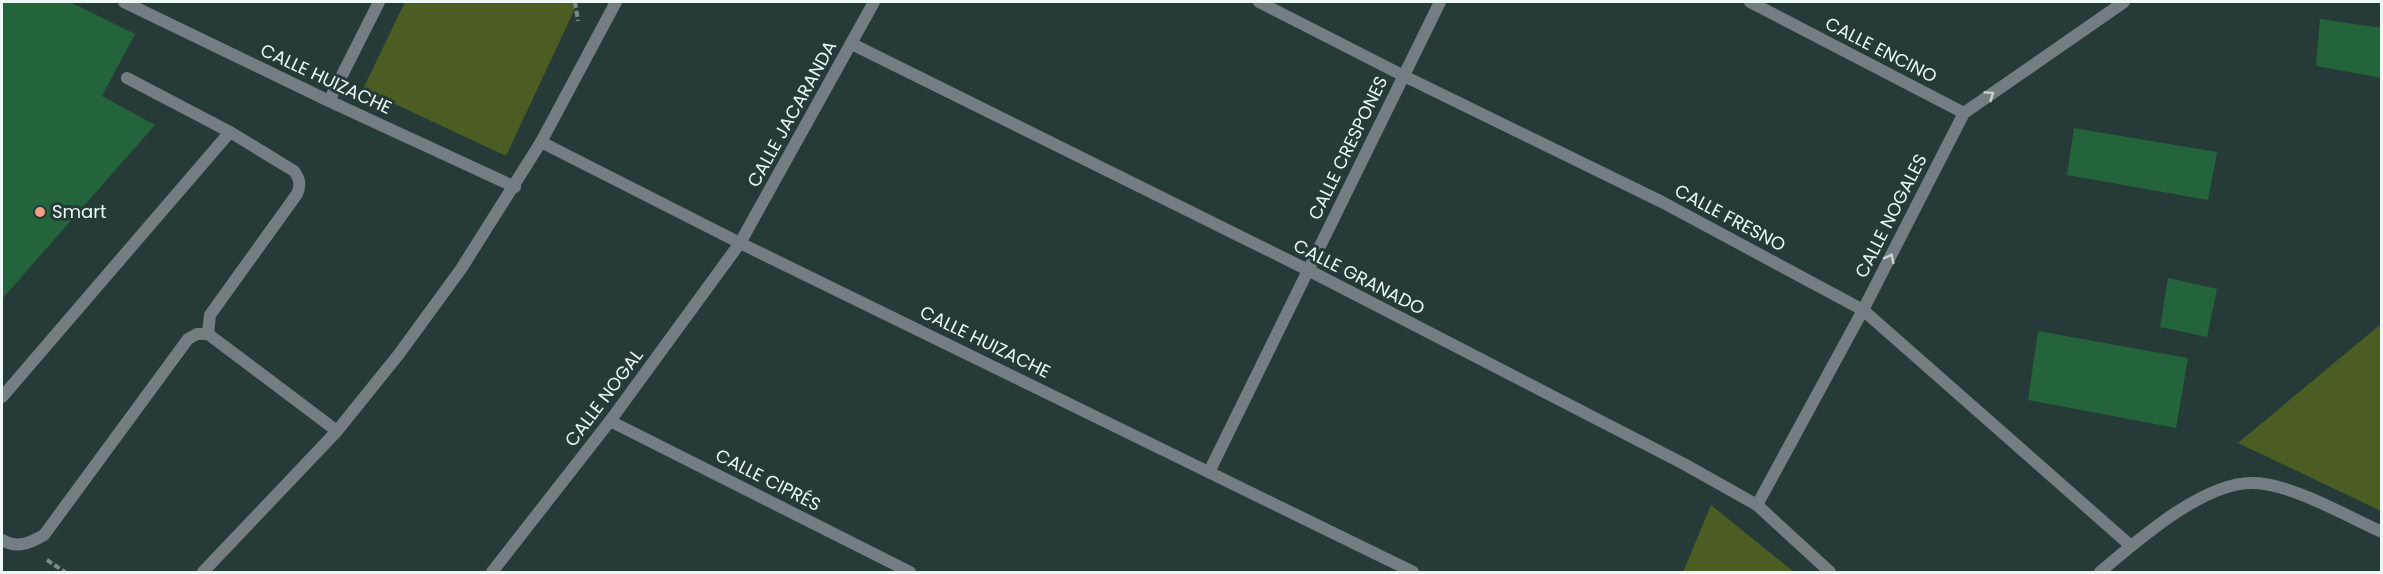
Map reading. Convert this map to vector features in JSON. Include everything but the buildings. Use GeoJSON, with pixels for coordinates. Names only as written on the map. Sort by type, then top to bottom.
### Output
{"type":"FeatureCollection","features":[{"type":"Feature","properties":{"kind":"street","name":"CALLE HUIZACHE"},"geometry":{"type":"LineString","coordinates":[[124,2],[514,187]]}},
{"type":"Feature","properties":{"kind":"street"},"geometry":{"type":"LineString","coordinates":[[329,101],[379,2]]}},
{"type":"Feature","properties":{"kind":"street"},"geometry":{"type":"LineString","coordinates":[[202,573],[337,431],[399,354],[461,269],[541,142],[616,2]]}},
{"type":"Feature","properties":{"kind":"street","name":"CALLE JACARANDA"},"geometry":{"type":"LineString","coordinates":[[740,243],[874,2]]}},
{"type":"Feature","properties":{"kind":"street","name":"CALLE FRESNO"},"geometry":{"type":"LineString","coordinates":[[1259,2],[1404,76],[1662,202],[1863,310],[2131,546]]}},
{"type":"Feature","properties":{"kind":"street","name":"CALLE CRESPONES"},"geometry":{"type":"LineString","coordinates":[[1209,472],[1440,2]]}},
{"type":"Feature","properties":{"kind":"street","name":"CALLE ENCINO"},"geometry":{"type":"LineString","coordinates":[[1750,2],[1964,113]]}},
{"type":"Feature","properties":{"kind":"street","name":"CALLE NOGALES"},"geometry":{"type":"LineString","coordinates":[[1757,505],[1863,310],[1964,113],[2124,2]]}},
{"type":"Feature","properties":{"kind":"street","name":"CALLE GRANADO"},"geometry":{"type":"LineString","coordinates":[[852,44],[1308,270],[1684,464],[1757,505],[1830,573]]}},
{"type":"Feature","properties":{"kind":"street"},"geometry":{"type":"LineString","coordinates":[[127,78],[230,132],[294,171],[298,177],[300,188],[297,195],[210,315],[208,334]]}},
{"type":"Feature","properties":{"kind":"street"},"geometry":{"type":"LineString","coordinates":[[2,396],[230,132]]}},
{"type":"Feature","properties":{"kind":"street","name":"CALLE HUIZACHE"},"geometry":{"type":"LineString","coordinates":[[541,142],[740,243],[1413,573]]}},
{"type":"Feature","properties":{"kind":"street","name":"CALLE NOGAL"},"geometry":{"type":"LineString","coordinates":[[492,573],[610,421],[740,243]]}},
{"type":"Feature","properties":{"kind":"street"},"geometry":{"type":"LineString","coordinates":[[2,540],[6,543],[27,545],[44,535],[188,339],[197,334],[208,334],[337,431]]}},
{"type":"Feature","properties":{"kind":"street","name":"CALLE CIPRÉS"},"geometry":{"type":"LineString","coordinates":[[610,421],[910,573]]}},
{"type":"Feature","properties":{"kind":"street"},"geometry":{"type":"LineString","coordinates":[[2100,573],[2131,546],[2202,495],[2226,485],[2255,483],[2293,492],[2382,532]]}},
{"type":"Feature","properties":{"kind":"green space"},"geometry":{"type":"Polygon","coordinates":[[[405,2],[578,2],[506,156],[363,89],[405,2]]]}},
{"type":"Feature","properties":{"kind":"green space"},"geometry":{"type":"Polygon","coordinates":[[[2381,324],[2381,511],[2238,443],[2381,324]]]}},
{"type":"Feature","properties":{"kind":"green space"},"geometry":{"type":"Polygon","coordinates":[[[1711,505],[1794,572],[1683,572],[1711,505]]]}},
{"type":"Feature","properties":{"kind":"place","name":"Smart"},"geometry":{"type":"Point","coordinates":[40,212]}}]}
